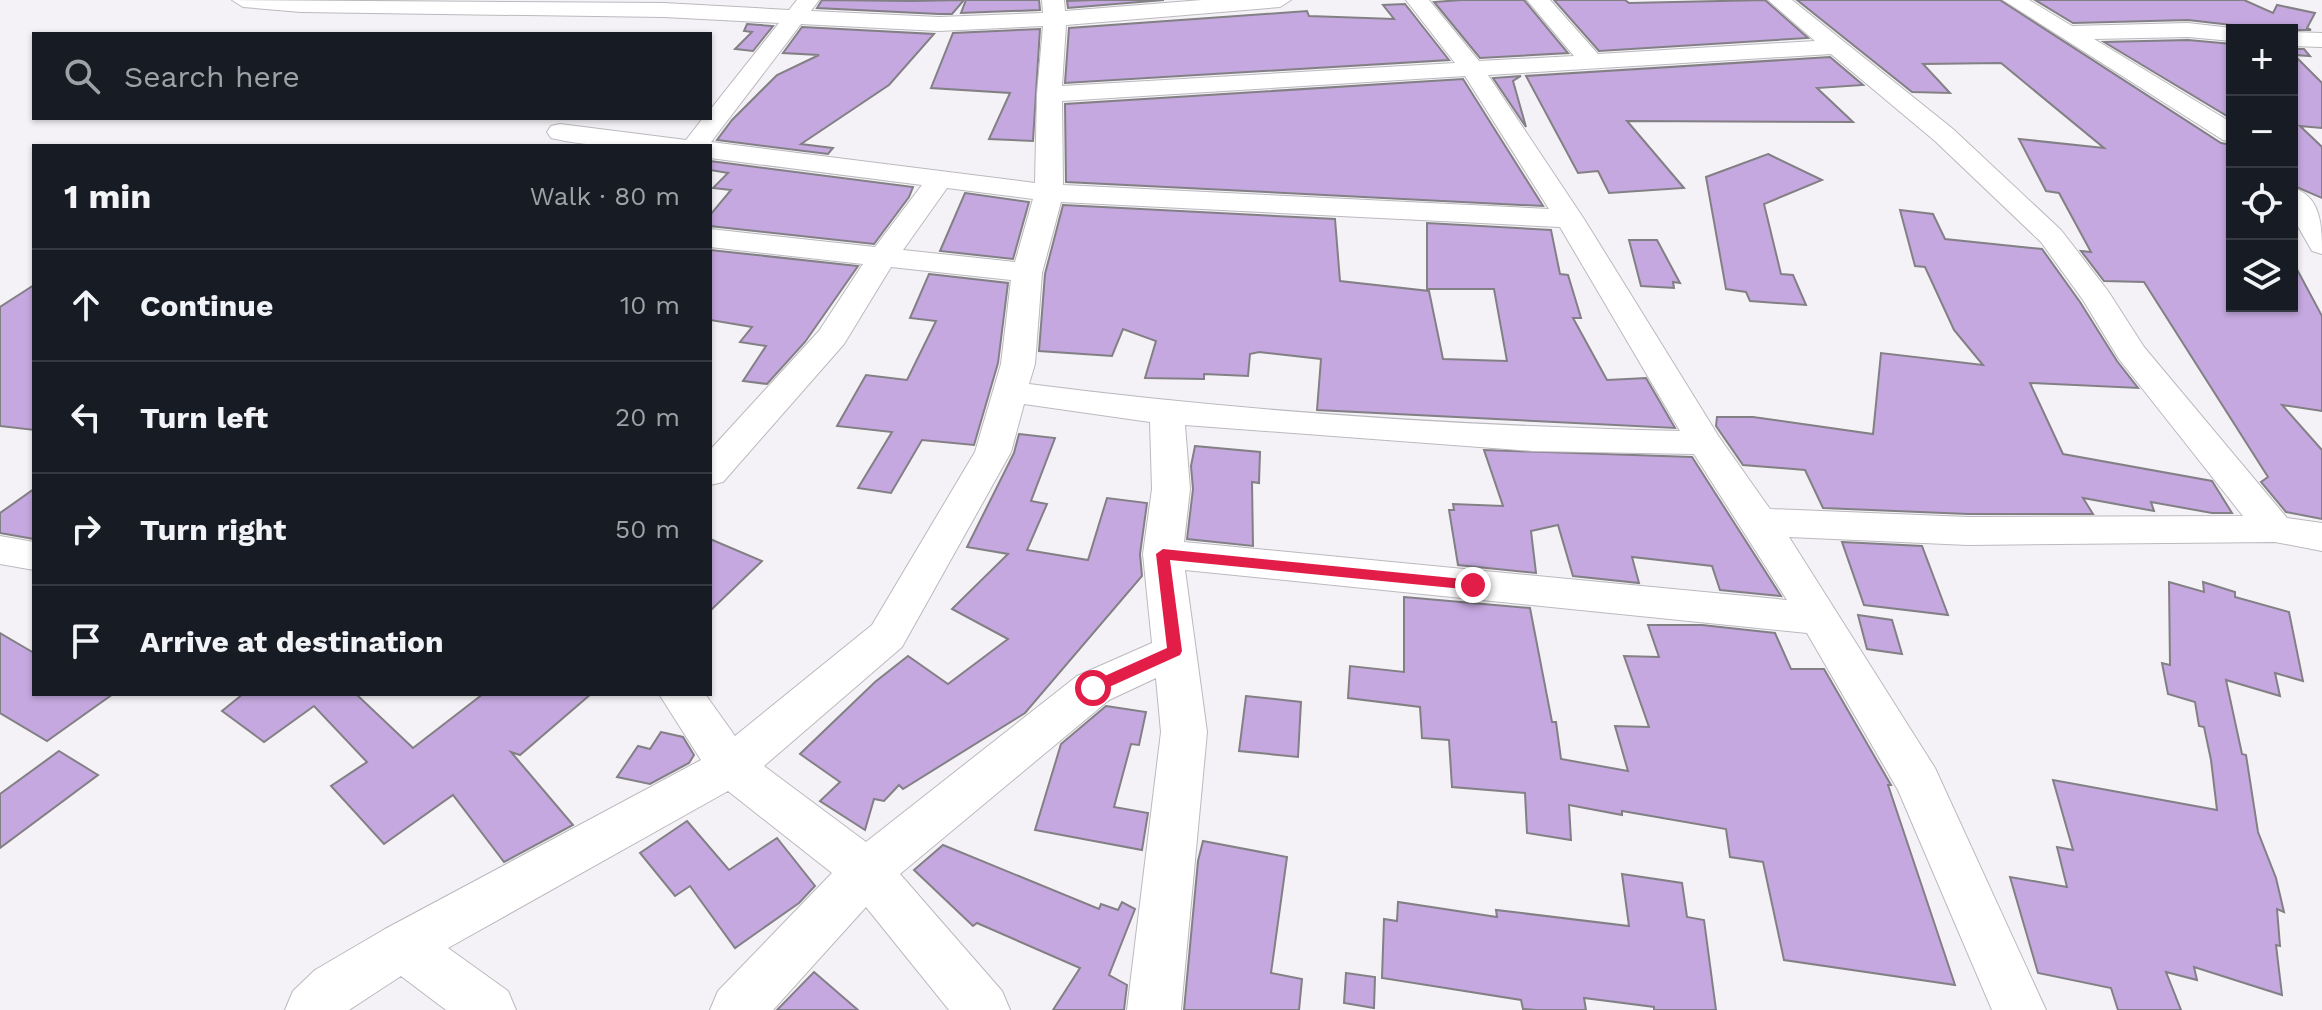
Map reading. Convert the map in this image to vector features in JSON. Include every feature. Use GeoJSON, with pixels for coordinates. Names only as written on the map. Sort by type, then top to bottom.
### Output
{"type":"FeatureCollection","features":[{"type":"Feature","properties":{"kind":"street"},"geometry":{"type":"LineString","coordinates":[[243,0],[301,5],[388,3],[664,10],[803,8],[939,24],[1054,10],[1280,0]]}},
{"type":"Feature","properties":{"kind":"street"},"geometry":{"type":"LineString","coordinates":[[1417,0],[1471,67],[1570,219],[1705,443],[1820,619],[1918,782],[2019,1010]]}},
{"type":"Feature","properties":{"kind":"street"},"geometry":{"type":"LineString","coordinates":[[1538,0],[1590,60]]}},
{"type":"Feature","properties":{"kind":"street"},"geometry":{"type":"LineString","coordinates":[[1779,0],[1944,135],[2051,236],[2097,298],[2131,352],[2275,529]]}},
{"type":"Feature","properties":{"kind":"street"},"geometry":{"type":"LineString","coordinates":[[2014,0],[2226,130]]}},
{"type":"Feature","properties":{"kind":"street"},"geometry":{"type":"LineString","coordinates":[[697,144],[803,8]]}},
{"type":"Feature","properties":{"kind":"street"},"geometry":{"type":"LineString","coordinates":[[645,32],[664,10]]}},
{"type":"Feature","properties":{"kind":"street"},"geometry":{"type":"LineString","coordinates":[[312,1010],[334,988],[403,946],[731,767],[887,636],[993,452],[1018,364],[1027,273],[1049,193],[1049,94],[1054,10]]}},
{"type":"Feature","properties":{"kind":"street"},"geometry":{"type":"LineString","coordinates":[[2070,33],[2188,30],[2226,33]]}},
{"type":"Feature","properties":{"kind":"street"},"geometry":{"type":"LineString","coordinates":[[2298,39],[2322,40]]}},
{"type":"Feature","properties":{"kind":"street"},"geometry":{"type":"LineString","coordinates":[[1049,94],[1837,47]]}},
{"type":"Feature","properties":{"kind":"street"},"geometry":{"type":"LineString","coordinates":[[559,132],[661,144]]}},
{"type":"Feature","properties":{"kind":"street"},"geometry":{"type":"LineString","coordinates":[[712,150],[1049,193],[1570,219]]}},
{"type":"Feature","properties":{"kind":"street"},"geometry":{"type":"LineString","coordinates":[[712,471],[832,337],[882,258],[941,178]]}},
{"type":"Feature","properties":{"kind":"street"},"geometry":{"type":"LineString","coordinates":[[2298,206],[2322,245]]}},
{"type":"Feature","properties":{"kind":"street"},"geometry":{"type":"LineString","coordinates":[[712,238],[1027,273]]}},
{"type":"Feature","properties":{"kind":"street"},"geometry":{"type":"LineString","coordinates":[[1010,392],[1167,413],[1533,439],[1705,443]]}},
{"type":"Feature","properties":{"kind":"street"},"geometry":{"type":"LineString","coordinates":[[1154,1010],[1184,732],[1163,554],[1171,489],[1167,413]]}},
{"type":"Feature","properties":{"kind":"street"},"geometry":{"type":"LineString","coordinates":[[1759,522],[1968,531],[2275,529],[2322,537]]}},
{"type":"Feature","properties":{"kind":"street"},"geometry":{"type":"LineString","coordinates":[[0,550],[32,556]]}},
{"type":"Feature","properties":{"kind":"street"},"geometry":{"type":"LineString","coordinates":[[1163,554],[1820,619]]}},
{"type":"Feature","properties":{"kind":"street"},"geometry":{"type":"LineString","coordinates":[[737,1010],[867,871],[1093,688],[1175,651]]}},
{"type":"Feature","properties":{"kind":"street"},"geometry":{"type":"LineString","coordinates":[[682,696],[731,767],[867,871],[983,1010]]}},
{"type":"Feature","properties":{"kind":"street"},"geometry":{"type":"LineString","coordinates":[[403,946],[489,1010]]}},
{"type":"Feature","properties":{"kind":"building"},"geometry":{"type":"Polygon","coordinates":[[[822,0],[964,0],[952,14],[939,14],[817,8],[822,0]]]}},
{"type":"Feature","properties":{"kind":"building"},"geometry":{"type":"Polygon","coordinates":[[[966,0],[1039,0],[1040,10],[961,13],[966,0]]]}},
{"type":"Feature","properties":{"kind":"building"},"geometry":{"type":"Polygon","coordinates":[[[1164,0],[1068,8],[1067,1],[1164,0]]]}},
{"type":"Feature","properties":{"kind":"building"},"geometry":{"type":"Polygon","coordinates":[[[1524,0],[1568,53],[1480,58],[1434,2],[1524,0]]]}},
{"type":"Feature","properties":{"kind":"building"},"geometry":{"type":"Polygon","coordinates":[[[1554,0],[1625,0],[1629,3],[1765,0],[1808,38],[1599,51],[1554,0]]]}},
{"type":"Feature","properties":{"kind":"building"},"geometry":{"type":"Polygon","coordinates":[[[1797,0],[2000,0],[2226,144],[2226,312],[2298,312],[2298,271],[2322,316],[2322,411],[2282,405],[2322,450],[2322,519],[2286,512],[2261,482],[2268,477],[2144,282],[2104,281],[2081,251],[2091,252],[2059,193],[2046,191],[2019,139],[2104,148],[2001,63],[1923,64],[1950,93],[1912,92],[1797,0]]]}},
{"type":"Feature","properties":{"kind":"building"},"geometry":{"type":"Polygon","coordinates":[[[2035,0],[2244,0],[2273,13],[2277,5],[2315,13],[2307,28],[2311,30],[2298,30],[2298,24],[2226,24],[2188,20],[2073,23],[2035,0]]]}},
{"type":"Feature","properties":{"kind":"building"},"geometry":{"type":"Polygon","coordinates":[[[1405,4],[1449,60],[1065,83],[1069,28],[1307,11],[1309,16],[1394,19],[1383,5],[1405,4]]]}},
{"type":"Feature","properties":{"kind":"building"},"geometry":{"type":"Polygon","coordinates":[[[747,24],[773,26],[753,51],[735,49],[752,32],[744,31],[747,24]]]}},
{"type":"Feature","properties":{"kind":"building"},"geometry":{"type":"Polygon","coordinates":[[[802,27],[934,34],[889,85],[801,144],[833,148],[828,154],[717,140],[732,120],[777,75],[819,55],[783,53],[802,27]]]}},
{"type":"Feature","properties":{"kind":"building"},"geometry":{"type":"Polygon","coordinates":[[[1040,29],[1033,141],[989,139],[1010,93],[931,88],[953,33],[1040,29]]]}},
{"type":"Feature","properties":{"kind":"building"},"geometry":{"type":"Polygon","coordinates":[[[2188,40],[2226,43],[2226,115],[2104,42],[2188,40]]]}},
{"type":"Feature","properties":{"kind":"building"},"geometry":{"type":"Polygon","coordinates":[[[2298,49],[2304,49],[2310,56],[2298,55],[2298,49]]]}},
{"type":"Feature","properties":{"kind":"building"},"geometry":{"type":"Polygon","coordinates":[[[1830,57],[1863,85],[1817,88],[1853,122],[1627,121],[1684,188],[1609,193],[1598,171],[1578,173],[1526,76],[1830,57]]]}},
{"type":"Feature","properties":{"kind":"building"},"geometry":{"type":"Polygon","coordinates":[[[2298,59],[2322,83],[2322,128],[2300,126],[2322,147],[2322,198],[2298,188],[2298,59]]]}},
{"type":"Feature","properties":{"kind":"building"},"geometry":{"type":"Polygon","coordinates":[[[1521,76],[1513,81],[1526,127],[1493,78],[1521,76]]]}},
{"type":"Feature","properties":{"kind":"building"},"geometry":{"type":"Polygon","coordinates":[[[1463,79],[1543,206],[1066,182],[1065,104],[1463,79]]]}},
{"type":"Feature","properties":{"kind":"building"},"geometry":{"type":"Polygon","coordinates":[[[1768,154],[1822,180],[1764,204],[1781,274],[1793,275],[1806,305],[1750,301],[1746,292],[1726,289],[1706,177],[1768,154]]]}},
{"type":"Feature","properties":{"kind":"building"},"geometry":{"type":"Polygon","coordinates":[[[712,161],[913,187],[874,244],[712,226],[712,213],[731,190],[713,188],[728,173],[712,170],[712,161]]]}},
{"type":"Feature","properties":{"kind":"building"},"geometry":{"type":"Polygon","coordinates":[[[965,193],[1029,202],[1013,259],[940,251],[965,193]]]}},
{"type":"Feature","properties":{"kind":"building"},"geometry":{"type":"Polygon","coordinates":[[[1063,205],[1335,219],[1340,281],[1429,291],[1443,359],[1507,361],[1494,289],[1427,289],[1427,223],[1551,230],[1560,274],[1568,275],[1581,318],[1573,318],[1607,380],[1646,378],[1675,428],[1317,410],[1321,359],[1259,352],[1250,354],[1248,376],[1204,374],[1204,379],[1145,378],[1156,341],[1123,329],[1112,356],[1039,351],[1045,274],[1063,205]]]}},
{"type":"Feature","properties":{"kind":"building"},"geometry":{"type":"Polygon","coordinates":[[[1900,210],[1933,214],[1945,239],[2042,249],[2138,388],[2030,383],[2063,454],[2212,481],[2232,513],[2212,513],[2151,502],[2154,511],[2083,498],[2093,514],[1968,514],[1823,508],[1805,470],[1743,465],[1716,426],[1717,417],[1753,417],[1873,434],[1881,353],[1983,365],[1954,330],[1925,267],[1915,266],[1900,210]]]}},
{"type":"Feature","properties":{"kind":"building"},"geometry":{"type":"Polygon","coordinates":[[[1629,240],[1657,240],[1680,283],[1673,282],[1674,288],[1641,286],[1629,240]]]}},
{"type":"Feature","properties":{"kind":"building"},"geometry":{"type":"Polygon","coordinates":[[[712,250],[858,266],[805,342],[767,384],[743,381],[766,346],[740,342],[752,327],[712,320],[712,250]]]}},
{"type":"Feature","properties":{"kind":"building"},"geometry":{"type":"Polygon","coordinates":[[[929,274],[1008,283],[998,363],[974,445],[922,440],[891,493],[858,488],[892,432],[837,426],[866,375],[907,380],[936,321],[910,318],[929,274]]]}},
{"type":"Feature","properties":{"kind":"building"},"geometry":{"type":"Polygon","coordinates":[[[32,286],[32,430],[0,426],[0,307],[32,286]]]}},
{"type":"Feature","properties":{"kind":"building"},"geometry":{"type":"Polygon","coordinates":[[[1019,434],[1055,438],[1031,501],[1047,504],[1027,550],[1088,560],[1107,498],[1147,503],[1140,554],[1142,576],[1025,713],[903,789],[899,785],[884,801],[874,799],[865,830],[820,801],[840,782],[800,754],[875,682],[908,656],[948,684],[1008,639],[952,609],[1008,554],[967,547],[1014,453],[1019,434]]]}},
{"type":"Feature","properties":{"kind":"building"},"geometry":{"type":"Polygon","coordinates":[[[1195,446],[1260,452],[1259,483],[1252,482],[1253,546],[1187,539],[1195,446]]]}},
{"type":"Feature","properties":{"kind":"building"},"geometry":{"type":"Polygon","coordinates":[[[1484,450],[1692,457],[1781,596],[1720,590],[1712,566],[1632,557],[1639,583],[1573,576],[1558,525],[1531,531],[1536,573],[1458,565],[1449,510],[1454,510],[1453,504],[1503,506],[1484,450]]]}},
{"type":"Feature","properties":{"kind":"building"},"geometry":{"type":"Polygon","coordinates":[[[32,490],[32,539],[0,533],[0,513],[32,490]]]}},
{"type":"Feature","properties":{"kind":"building"},"geometry":{"type":"Polygon","coordinates":[[[712,540],[762,561],[712,609],[712,540]]]}},
{"type":"Feature","properties":{"kind":"building"},"geometry":{"type":"Polygon","coordinates":[[[1842,542],[1922,546],[1948,615],[1864,605],[1842,542]]]}},
{"type":"Feature","properties":{"kind":"building"},"geometry":{"type":"Polygon","coordinates":[[[2169,582],[2204,592],[2203,582],[2235,592],[2235,597],[2289,612],[2303,681],[2275,673],[2280,696],[2226,680],[2242,754],[2246,755],[2258,832],[2276,878],[2284,912],[2277,909],[2280,946],[2276,945],[2282,995],[2194,967],[2197,980],[2166,972],[2181,1010],[2118,1010],[2111,988],[2038,973],[2010,877],[2067,887],[2057,847],[2073,850],[2053,780],[2217,810],[2211,760],[2204,727],[2199,726],[2195,702],[2168,694],[2162,663],[2170,665],[2169,582]]]}},
{"type":"Feature","properties":{"kind":"building"},"geometry":{"type":"Polygon","coordinates":[[[1404,597],[1530,608],[1552,722],[1556,722],[1561,759],[1628,771],[1615,726],[1649,727],[1624,656],[1659,657],[1648,625],[1702,625],[1775,633],[1791,669],[1824,669],[1891,785],[1888,785],[1955,985],[1784,960],[1763,862],[1730,857],[1726,829],[1569,805],[1571,840],[1527,833],[1525,793],[1452,787],[1449,740],[1422,738],[1420,707],[1348,698],[1350,666],[1404,672],[1404,597]]]}},
{"type":"Feature","properties":{"kind":"building"},"geometry":{"type":"Polygon","coordinates":[[[1858,615],[1892,620],[1902,654],[1867,649],[1858,615]]]}},
{"type":"Feature","properties":{"kind":"building"},"geometry":{"type":"Polygon","coordinates":[[[0,633],[32,652],[32,696],[110,696],[47,741],[0,713],[0,633]]]}},
{"type":"Feature","properties":{"kind":"building"},"geometry":{"type":"Polygon","coordinates":[[[241,696],[358,696],[413,748],[480,696],[589,696],[520,755],[511,752],[573,825],[504,862],[453,795],[384,844],[331,786],[367,762],[314,706],[264,742],[222,711],[241,696]]]}},
{"type":"Feature","properties":{"kind":"building"},"geometry":{"type":"Polygon","coordinates":[[[1246,696],[1301,702],[1298,757],[1239,751],[1246,696]]]}},
{"type":"Feature","properties":{"kind":"building"},"geometry":{"type":"Polygon","coordinates":[[[1106,706],[1146,712],[1139,745],[1131,744],[1114,807],[1148,813],[1142,850],[1035,830],[1061,744],[1106,706]]]}},
{"type":"Feature","properties":{"kind":"building"},"geometry":{"type":"Polygon","coordinates":[[[661,732],[683,737],[694,755],[689,763],[650,784],[617,777],[638,746],[650,749],[661,732]]]}},
{"type":"Feature","properties":{"kind":"building"},"geometry":{"type":"Polygon","coordinates":[[[59,751],[98,775],[0,848],[0,794],[59,751]]]}},
{"type":"Feature","properties":{"kind":"building"},"geometry":{"type":"Polygon","coordinates":[[[687,821],[729,870],[777,838],[815,886],[799,903],[735,948],[690,886],[675,896],[640,853],[687,821]]]}},
{"type":"Feature","properties":{"kind":"building"},"geometry":{"type":"Polygon","coordinates":[[[1203,841],[1287,857],[1271,973],[1302,979],[1299,1010],[1184,1010],[1198,861],[1203,841]]]}},
{"type":"Feature","properties":{"kind":"building"},"geometry":{"type":"Polygon","coordinates":[[[943,845],[1099,909],[1101,904],[1118,910],[1122,902],[1135,909],[1109,975],[1127,985],[1124,1010],[1053,1010],[1080,968],[977,923],[973,926],[914,870],[943,845]]]}},
{"type":"Feature","properties":{"kind":"building"},"geometry":{"type":"Polygon","coordinates":[[[1622,874],[1682,883],[1687,917],[1704,920],[1716,1010],[1654,1010],[1654,1007],[1584,998],[1586,1010],[1523,1009],[1521,1000],[1382,978],[1384,919],[1397,921],[1398,902],[1497,917],[1496,910],[1629,926],[1622,874]]]}},
{"type":"Feature","properties":{"kind":"building"},"geometry":{"type":"Polygon","coordinates":[[[814,972],[858,1010],[777,1010],[814,972]]]}},
{"type":"Feature","properties":{"kind":"building"},"geometry":{"type":"Polygon","coordinates":[[[1346,973],[1375,977],[1374,1008],[1344,1003],[1346,973]]]}},
{"type":"Feature","properties":{"kind":"route"},"geometry":{"type":"LineString","coordinates":[[1093,688],[1175,651],[1163,554],[1473,585]]}}]}
